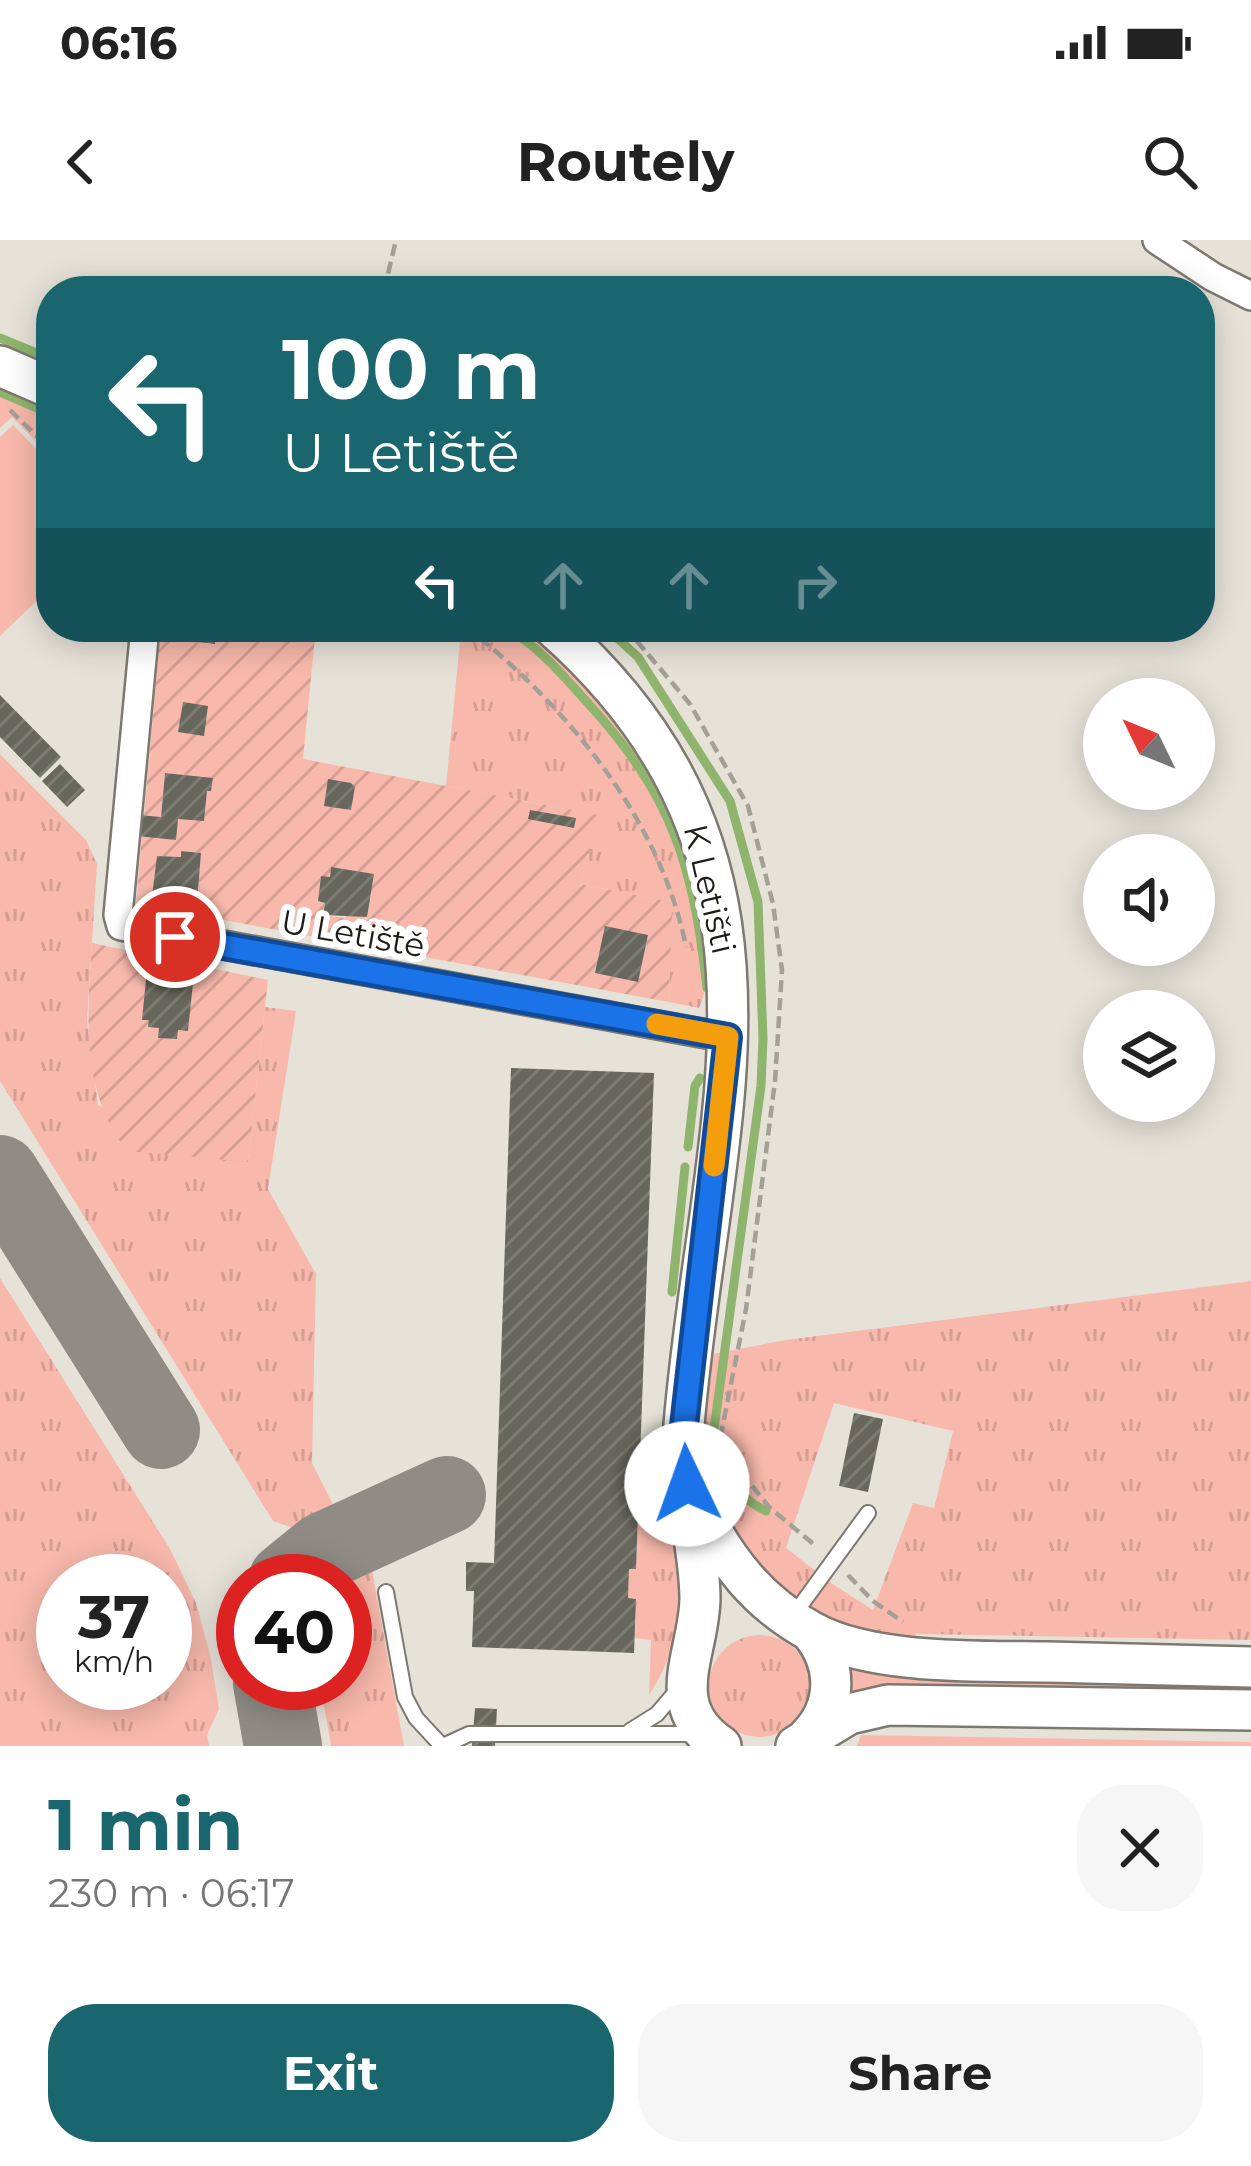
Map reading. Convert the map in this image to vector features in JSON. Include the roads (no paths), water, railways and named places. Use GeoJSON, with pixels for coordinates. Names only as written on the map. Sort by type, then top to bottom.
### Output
{"type":"FeatureCollection","features":[{"type":"Feature","properties":{"kind":"street"},"geometry":{"type":"LineString","coordinates":[[1157,240],[1211,276]]}},
{"type":"Feature","properties":{"kind":"street"},"geometry":{"type":"LineString","coordinates":[[1215,278],[1251,296]]}},
{"type":"Feature","properties":{"kind":"street"},"geometry":{"type":"LineString","coordinates":[[0,366],[36,382]]}},
{"type":"Feature","properties":{"kind":"street","name":"U Letiště"},"geometry":{"type":"LineString","coordinates":[[144,642],[118,915],[122,926],[728,1037]]}},
{"type":"Feature","properties":{"kind":"street","name":"K Letišti"},"geometry":{"type":"LineString","coordinates":[[568,642],[620,693],[681,785],[716,886],[726,938],[728,1037],[684,1426],[700,1599],[689,1663],[691,1711],[717,1743]]}},
{"type":"Feature","properties":{"kind":"street","name":"K Letišti"},"geometry":{"type":"LineString","coordinates":[[687,1484],[725,1556],[797,1622],[829,1662],[832,1686],[822,1720],[801,1742]]}},
{"type":"Feature","properties":{"kind":"street","name":"K Letišti"},"geometry":{"type":"LineString","coordinates":[[689,1663],[706,1633],[736,1614],[759,1610],[850,1646],[948,1659],[1251,1667]]}},
{"type":"Feature","properties":{"kind":"street","name":"K Letišti"},"geometry":{"type":"LineString","coordinates":[[801,1742],[849,1714],[888,1705],[1251,1710]]}},
{"type":"Feature","properties":{"kind":"lane"},"geometry":{"type":"LineString","coordinates":[[797,1622],[798,1609],[868,1513]]}},
{"type":"Feature","properties":{"kind":"lane"},"geometry":{"type":"LineString","coordinates":[[386,1592],[405,1697],[416,1718],[442,1746],[469,1734],[547,1740],[685,1733],[717,1743]]}},
{"type":"Feature","properties":{"kind":"lane"},"geometry":{"type":"LineString","coordinates":[[614,1736],[657,1714],[676,1694],[689,1663]]}},
{"type":"Feature","properties":{"kind":"waterway"},"geometry":{"type":"LineString","coordinates":[[0,338],[36,353]]}},
{"type":"Feature","properties":{"kind":"waterway"},"geometry":{"type":"LineString","coordinates":[[0,392],[36,408]]}},
{"type":"Feature","properties":{"kind":"waterway"},"geometry":{"type":"LineString","coordinates":[[526,642],[559,671],[616,736],[659,801],[686,868],[707,988]]}},
{"type":"Feature","properties":{"kind":"waterway"},"geometry":{"type":"LineString","coordinates":[[622,642],[638,657],[730,801],[758,902],[761,1086],[711,1451],[733,1486],[766,1511]]}},
{"type":"Feature","properties":{"kind":"waterway"},"geometry":{"type":"LineString","coordinates":[[688,1147],[700,1078]]}},
{"type":"Feature","properties":{"kind":"waterway"},"geometry":{"type":"LineString","coordinates":[[672,1292],[685,1167]]}}]}
